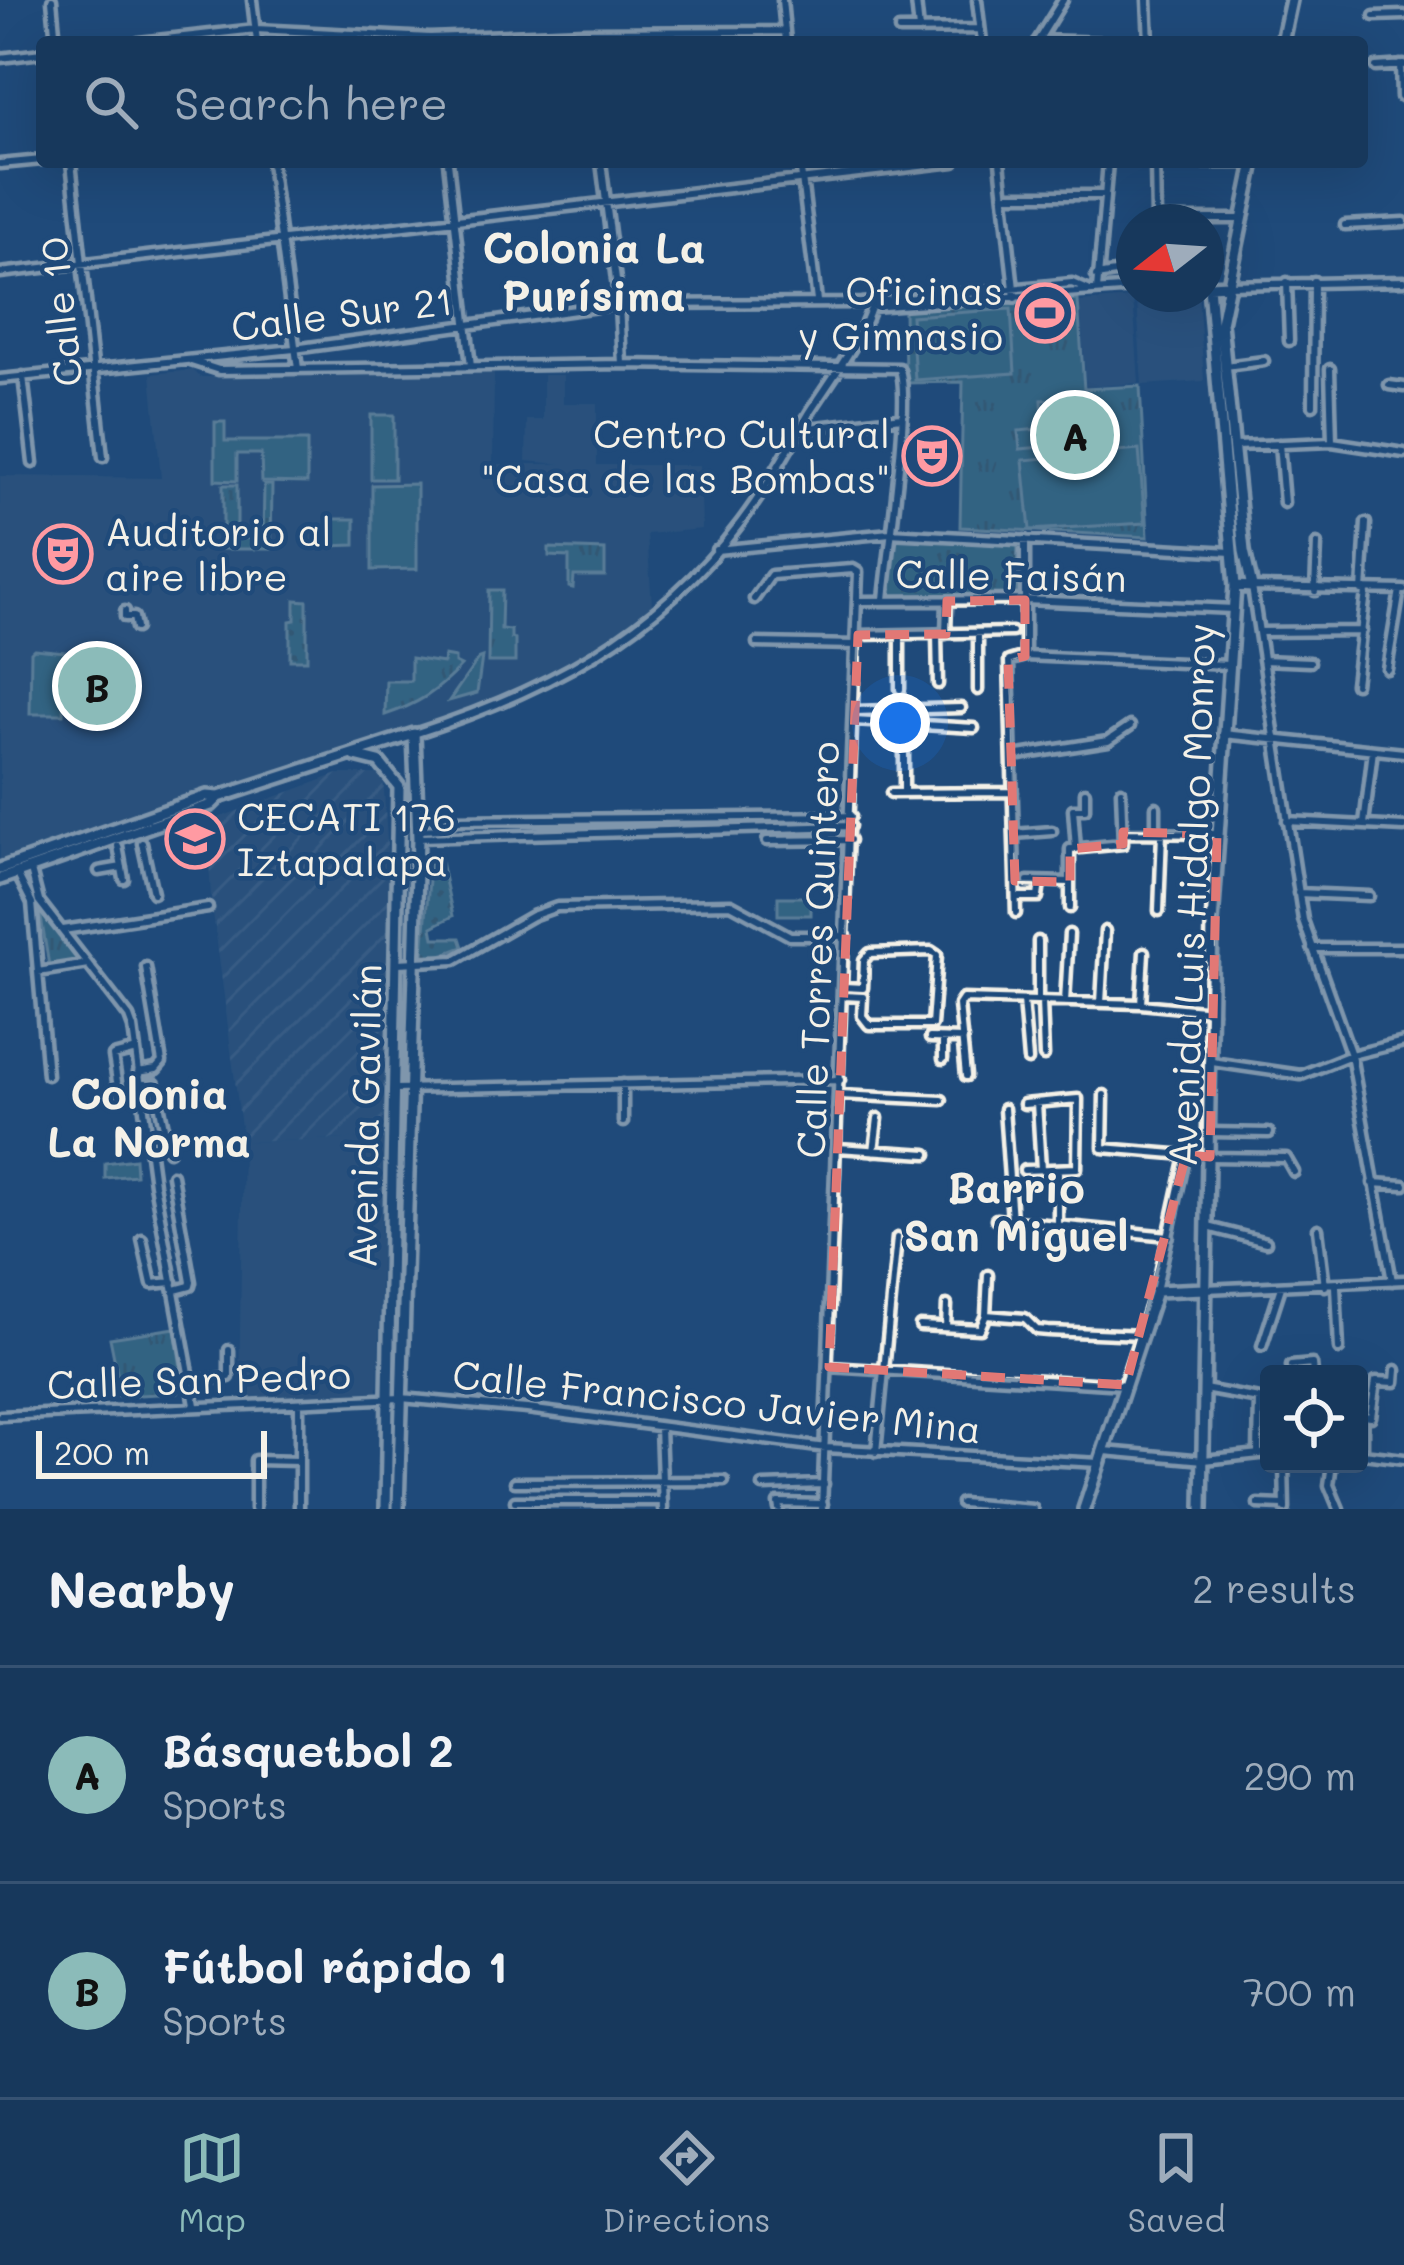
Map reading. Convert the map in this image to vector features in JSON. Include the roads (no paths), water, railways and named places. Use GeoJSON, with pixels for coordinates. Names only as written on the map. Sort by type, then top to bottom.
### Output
{"type":"FeatureCollection","features":[{"type":"Feature","properties":{"kind":"street"},"geometry":{"type":"LineString","coordinates":[[52,0],[55,36]]}},
{"type":"Feature","properties":{"kind":"street"},"geometry":{"type":"LineString","coordinates":[[252,0],[257,36]]}},
{"type":"Feature","properties":{"kind":"street"},"geometry":{"type":"LineString","coordinates":[[782,0],[785,36]]}},
{"type":"Feature","properties":{"kind":"street"},"geometry":{"type":"LineString","coordinates":[[977,0],[981,36]]}},
{"type":"Feature","properties":{"kind":"street"},"geometry":{"type":"LineString","coordinates":[[1041,36],[1063,0]]}},
{"type":"Feature","properties":{"kind":"street"},"geometry":{"type":"LineString","coordinates":[[1147,0],[1149,36]]}},
{"type":"Feature","properties":{"kind":"street"},"geometry":{"type":"LineString","coordinates":[[1283,36],[1291,0]]}},
{"type":"Feature","properties":{"kind":"street"},"geometry":{"type":"LineString","coordinates":[[916,2],[919,30]]}},
{"type":"Feature","properties":{"kind":"street"},"geometry":{"type":"LineString","coordinates":[[1374,16],[1404,15]]}},
{"type":"Feature","properties":{"kind":"street"},"geometry":{"type":"LineString","coordinates":[[193,36],[256,29],[391,36]]}},
{"type":"Feature","properties":{"kind":"street"},"geometry":{"type":"LineString","coordinates":[[899,30],[980,29]]}},
{"type":"Feature","properties":{"kind":"street"},"geometry":{"type":"LineString","coordinates":[[511,36],[785,31]]}},
{"type":"Feature","properties":{"kind":"street"},"geometry":{"type":"LineString","coordinates":[[585,32],[585,36]]}},
{"type":"Feature","properties":{"kind":"street"},"geometry":{"type":"LineString","coordinates":[[547,36],[552,35]]}},
{"type":"Feature","properties":{"kind":"street"},"geometry":{"type":"LineString","coordinates":[[0,58],[36,54]]}},
{"type":"Feature","properties":{"kind":"street"},"geometry":{"type":"LineString","coordinates":[[1376,67],[1402,65],[1401,97]]}},
{"type":"Feature","properties":{"kind":"street"},"geometry":{"type":"LineString","coordinates":[[0,164],[36,161]]}},
{"type":"Feature","properties":{"kind":"street","name":"Calle 10"},"geometry":{"type":"LineString","coordinates":[[72,168],[103,457]]}},
{"type":"Feature","properties":{"kind":"street"},"geometry":{"type":"LineString","coordinates":[[272,168],[298,370]]}},
{"type":"Feature","properties":{"kind":"street"},"geometry":{"type":"LineString","coordinates":[[449,168],[471,366]]}},
{"type":"Feature","properties":{"kind":"street"},"geometry":{"type":"LineString","coordinates":[[603,168],[622,364]]}},
{"type":"Feature","properties":{"kind":"street"},"geometry":{"type":"LineString","coordinates":[[801,168],[817,303]]}},
{"type":"Feature","properties":{"kind":"street"},"geometry":{"type":"LineString","coordinates":[[0,273],[906,168]]}},
{"type":"Feature","properties":{"kind":"street"},"geometry":{"type":"LineString","coordinates":[[1001,168],[1015,298]]}},
{"type":"Feature","properties":{"kind":"street"},"geometry":{"type":"LineString","coordinates":[[1093,290],[1107,168]]}},
{"type":"Feature","properties":{"kind":"street"},"geometry":{"type":"LineString","coordinates":[[1155,168],[1156,204]]}},
{"type":"Feature","properties":{"kind":"street","name":"Avenida Luis Hidalgo Monroy"},"geometry":{"type":"LineString","coordinates":[[1252,587],[1244,551],[1221,323],[1253,168]]}},
{"type":"Feature","properties":{"kind":"street"},"geometry":{"type":"LineString","coordinates":[[1004,195],[1105,195]]}},
{"type":"Feature","properties":{"kind":"street"},"geometry":{"type":"LineString","coordinates":[[1224,219],[1244,219]]}},
{"type":"Feature","properties":{"kind":"street"},"geometry":{"type":"LineString","coordinates":[[1345,226],[1404,223]]}},
{"type":"Feature","properties":{"kind":"street"},"geometry":{"type":"LineString","coordinates":[[1096,276],[1116,273]]}},
{"type":"Feature","properties":{"kind":"street"},"geometry":{"type":"LineString","coordinates":[[1224,285],[1404,280]]}},
{"type":"Feature","properties":{"kind":"street"},"geometry":{"type":"LineString","coordinates":[[1313,405],[1314,281]]}},
{"type":"Feature","properties":{"kind":"street"},"geometry":{"type":"LineString","coordinates":[[1287,282],[1289,341]]}},
{"type":"Feature","properties":{"kind":"street"},"geometry":{"type":"LineString","coordinates":[[873,304],[1072,283],[1093,290]]}},
{"type":"Feature","properties":{"kind":"street"},"geometry":{"type":"LineString","coordinates":[[873,304],[1073,296],[1116,289]]}},
{"type":"Feature","properties":{"kind":"street","name":"Calle Sur 21"},"geometry":{"type":"LineString","coordinates":[[0,379],[294,349],[619,304],[873,304]]}},
{"type":"Feature","properties":{"kind":"street"},"geometry":{"type":"LineString","coordinates":[[0,879],[9,869],[207,796],[350,755],[529,693],[591,659],[664,604],[741,521],[873,304]]}},
{"type":"Feature","properties":{"kind":"street","name":"Avenida Luis Hidalgo Monroy"},"geometry":{"type":"LineString","coordinates":[[1202,1509],[1217,834],[1235,586],[1209,312]]}},
{"type":"Feature","properties":{"kind":"street"},"geometry":{"type":"LineString","coordinates":[[188,359],[219,370],[622,364],[899,368],[904,377],[902,417],[884,600]]}},
{"type":"Feature","properties":{"kind":"street"},"geometry":{"type":"LineString","coordinates":[[1225,365],[1264,362]]}},
{"type":"Feature","properties":{"kind":"street"},"geometry":{"type":"LineString","coordinates":[[1330,369],[1332,442]]}},
{"type":"Feature","properties":{"kind":"street"},"geometry":{"type":"LineString","coordinates":[[23,376],[34,463]]}},
{"type":"Feature","properties":{"kind":"street"},"geometry":{"type":"LineString","coordinates":[[1389,385],[1404,387]]}},
{"type":"Feature","properties":{"kind":"street"},"geometry":{"type":"LineString","coordinates":[[800,429],[902,417]]}},
{"type":"Feature","properties":{"kind":"street"},"geometry":{"type":"LineString","coordinates":[[1233,446],[1332,442],[1404,453]]}},
{"type":"Feature","properties":{"kind":"street"},"geometry":{"type":"LineString","coordinates":[[1279,444],[1284,503]]}},
{"type":"Feature","properties":{"kind":"street"},"geometry":{"type":"LineString","coordinates":[[1355,684],[1366,523]]}},
{"type":"Feature","properties":{"kind":"street"},"geometry":{"type":"LineString","coordinates":[[716,550],[890,533],[1232,552]]}},
{"type":"Feature","properties":{"kind":"street"},"geometry":{"type":"LineString","coordinates":[[1025,540],[1025,656]]}},
{"type":"Feature","properties":{"kind":"street"},"geometry":{"type":"LineString","coordinates":[[1315,591],[1317,544]]}},
{"type":"Feature","properties":{"kind":"street"},"geometry":{"type":"LineString","coordinates":[[754,599],[771,575],[853,569],[859,578],[858,602]]}},
{"type":"Feature","properties":{"kind":"street"},"geometry":{"type":"LineString","coordinates":[[1235,586],[1402,590],[1387,669]]}},
{"type":"Feature","properties":{"kind":"street"},"geometry":{"type":"LineString","coordinates":[[1252,587],[1298,893],[1311,947],[1351,1054],[1392,1281]]}},
{"type":"Feature","properties":{"kind":"street","name":"Calle Faisán"},"geometry":{"type":"LineString","coordinates":[[858,602],[1024,600],[1234,610]]}},
{"type":"Feature","properties":{"kind":"street"},"geometry":{"type":"LineString","coordinates":[[938,684],[947,601]]}},
{"type":"Feature","properties":{"kind":"street","name":"Calle Torres Quintero"},"geometry":{"type":"LineString","coordinates":[[823,1506],[858,602]]}},
{"type":"Feature","properties":{"kind":"street"},"geometry":{"type":"LineString","coordinates":[[125,611],[125,617],[134,617],[136,628]]}},
{"type":"Feature","properties":{"kind":"street"},"geometry":{"type":"LineString","coordinates":[[1259,632],[1362,631]]}},
{"type":"Feature","properties":{"kind":"street"},"geometry":{"type":"LineString","coordinates":[[858,635],[1012,632]]}},
{"type":"Feature","properties":{"kind":"street"},"geometry":{"type":"LineString","coordinates":[[977,690],[978,633]]}},
{"type":"Feature","properties":{"kind":"street"},"geometry":{"type":"LineString","coordinates":[[899,635],[899,689]]}},
{"type":"Feature","properties":{"kind":"street"},"geometry":{"type":"LineString","coordinates":[[758,643],[857,645]]}},
{"type":"Feature","properties":{"kind":"street"},"geometry":{"type":"LineString","coordinates":[[1016,913],[1008,664],[1025,656],[1228,665]]}},
{"type":"Feature","properties":{"kind":"street"},"geometry":{"type":"LineString","coordinates":[[1263,660],[1310,662]]}},
{"type":"Feature","properties":{"kind":"street"},"geometry":{"type":"LineString","coordinates":[[855,711],[961,708]]}},
{"type":"Feature","properties":{"kind":"street"},"geometry":{"type":"LineString","coordinates":[[854,721],[974,728]]}},
{"type":"Feature","properties":{"kind":"street"},"geometry":{"type":"LineString","coordinates":[[1012,756],[1108,741],[1130,726]]}},
{"type":"Feature","properties":{"kind":"street","name":"Avenida Gavilán"},"geometry":{"type":"LineString","coordinates":[[386,1509],[396,1398],[409,1089],[418,834],[414,734]]}},
{"type":"Feature","properties":{"kind":"street"},"geometry":{"type":"LineString","coordinates":[[1222,734],[1404,753]]}},
{"type":"Feature","properties":{"kind":"street"},"geometry":{"type":"LineString","coordinates":[[904,747],[904,793]]}},
{"type":"Feature","properties":{"kind":"street"},"geometry":{"type":"LineString","coordinates":[[1364,824],[1373,749]]}},
{"type":"Feature","properties":{"kind":"street","name":"Avenida Gavilán"},"geometry":{"type":"LineString","coordinates":[[350,755],[379,762],[399,787],[398,1509]]}},
{"type":"Feature","properties":{"kind":"street"},"geometry":{"type":"LineString","coordinates":[[1070,908],[1070,849],[1123,844],[1121,791]]}},
{"type":"Feature","properties":{"kind":"street"},"geometry":{"type":"LineString","coordinates":[[1076,848],[1073,809],[1085,809],[1085,792]]}},
{"type":"Feature","properties":{"kind":"street"},"geometry":{"type":"LineString","coordinates":[[891,793],[1013,793]]}},
{"type":"Feature","properties":{"kind":"street"},"geometry":{"type":"LineString","coordinates":[[1156,807],[1159,911]]}},
{"type":"Feature","properties":{"kind":"street"},"geometry":{"type":"LineString","coordinates":[[418,834],[440,830],[456,820],[851,816]]}},
{"type":"Feature","properties":{"kind":"street"},"geometry":{"type":"LineString","coordinates":[[1287,821],[1404,827]]}},
{"type":"Feature","properties":{"kind":"street"},"geometry":{"type":"LineString","coordinates":[[1179,822],[1179,833]]}},
{"type":"Feature","properties":{"kind":"street"},"geometry":{"type":"LineString","coordinates":[[418,834],[850,826]]}},
{"type":"Feature","properties":{"kind":"street"},"geometry":{"type":"LineString","coordinates":[[1014,834],[1052,831]]}},
{"type":"Feature","properties":{"kind":"street"},"geometry":{"type":"LineString","coordinates":[[1123,832],[1217,834]]}},
{"type":"Feature","properties":{"kind":"street"},"geometry":{"type":"LineString","coordinates":[[767,841],[850,841]]}},
{"type":"Feature","properties":{"kind":"street"},"geometry":{"type":"LineString","coordinates":[[142,843],[153,893]]}},
{"type":"Feature","properties":{"kind":"street"},"geometry":{"type":"LineString","coordinates":[[118,846],[124,879]]}},
{"type":"Feature","properties":{"kind":"street"},"geometry":{"type":"LineString","coordinates":[[27,864],[36,902],[47,1076]]}},
{"type":"Feature","properties":{"kind":"street"},"geometry":{"type":"LineString","coordinates":[[99,871],[122,867]]}},
{"type":"Feature","properties":{"kind":"street"},"geometry":{"type":"LineString","coordinates":[[9,869],[129,1017],[195,1405]]}},
{"type":"Feature","properties":{"kind":"street"},"geometry":{"type":"LineString","coordinates":[[1028,881],[1070,882]]}},
{"type":"Feature","properties":{"kind":"street"},"geometry":{"type":"LineString","coordinates":[[1016,897],[1038,897],[1040,881]]}},
{"type":"Feature","properties":{"kind":"street"},"geometry":{"type":"LineString","coordinates":[[1298,893],[1370,896]]}},
{"type":"Feature","properties":{"kind":"street"},"geometry":{"type":"LineString","coordinates":[[398,963],[457,959],[557,907],[730,904],[790,936],[846,936]]}},
{"type":"Feature","properties":{"kind":"street"},"geometry":{"type":"LineString","coordinates":[[62,930],[208,908]]}},
{"type":"Feature","properties":{"kind":"street"},"geometry":{"type":"LineString","coordinates":[[1101,1003],[1105,931]]}},
{"type":"Feature","properties":{"kind":"street"},"geometry":{"type":"LineString","coordinates":[[1065,1002],[1069,934]]}},
{"type":"Feature","properties":{"kind":"street"},"geometry":{"type":"LineString","coordinates":[[1038,941],[1044,1056]]}},
{"type":"Feature","properties":{"kind":"street"},"geometry":{"type":"LineString","coordinates":[[1311,947],[1404,947]]}},
{"type":"Feature","properties":{"kind":"street"},"geometry":{"type":"LineString","coordinates":[[931,951],[937,955],[932,1025],[869,1025],[862,1016],[863,997],[844,991],[863,988],[864,960],[869,952],[931,951]]}},
{"type":"Feature","properties":{"kind":"street"},"geometry":{"type":"LineString","coordinates":[[1141,1004],[1144,952]]}},
{"type":"Feature","properties":{"kind":"street"},"geometry":{"type":"LineString","coordinates":[[38,972],[89,964]]}},
{"type":"Feature","properties":{"kind":"street"},"geometry":{"type":"LineString","coordinates":[[137,1072],[156,1069],[162,1062],[146,967]]}},
{"type":"Feature","properties":{"kind":"street"},"geometry":{"type":"LineString","coordinates":[[966,1076],[959,1005],[963,999],[1212,1011]]}},
{"type":"Feature","properties":{"kind":"street"},"geometry":{"type":"LineString","coordinates":[[1023,1001],[1028,1060]]}},
{"type":"Feature","properties":{"kind":"street"},"geometry":{"type":"LineString","coordinates":[[930,1038],[963,1039]]}},
{"type":"Feature","properties":{"kind":"street"},"geometry":{"type":"LineString","coordinates":[[943,1039],[943,1059]]}},
{"type":"Feature","properties":{"kind":"street"},"geometry":{"type":"LineString","coordinates":[[1212,1062],[1301,1075],[1351,1054],[1404,1042]]}},
{"type":"Feature","properties":{"kind":"street"},"geometry":{"type":"LineString","coordinates":[[119,1094],[112,1056],[136,1050]]}},
{"type":"Feature","properties":{"kind":"street"},"geometry":{"type":"LineString","coordinates":[[395,1089],[840,1080]]}},
{"type":"Feature","properties":{"kind":"street"},"geometry":{"type":"LineString","coordinates":[[139,1084],[152,1082],[157,1088],[169,1150]]}},
{"type":"Feature","properties":{"kind":"street"},"geometry":{"type":"LineString","coordinates":[[623,1082],[623,1123]]}},
{"type":"Feature","properties":{"kind":"street"},"geometry":{"type":"LineString","coordinates":[[840,1095],[942,1100]]}},
{"type":"Feature","properties":{"kind":"street"},"geometry":{"type":"LineString","coordinates":[[1104,1095],[1103,1148],[1286,1158],[1294,1172]]}},
{"type":"Feature","properties":{"kind":"street"},"geometry":{"type":"LineString","coordinates":[[1024,1104],[1078,1100],[1077,1168],[1024,1170]]}},
{"type":"Feature","properties":{"kind":"street"},"geometry":{"type":"LineString","coordinates":[[1037,1102],[1042,1169]]}},
{"type":"Feature","properties":{"kind":"street"},"geometry":{"type":"LineString","coordinates":[[1004,1109],[1012,1220]]}},
{"type":"Feature","properties":{"kind":"street"},"geometry":{"type":"LineString","coordinates":[[874,1151],[878,1118]]}},
{"type":"Feature","properties":{"kind":"street"},"geometry":{"type":"LineString","coordinates":[[1211,1132],[1269,1133]]}},
{"type":"Feature","properties":{"kind":"street"},"geometry":{"type":"LineString","coordinates":[[838,1148],[927,1154]]}},
{"type":"Feature","properties":{"kind":"street"},"geometry":{"type":"LineString","coordinates":[[1084,1509],[1156,1291],[1186,1155]]}},
{"type":"Feature","properties":{"kind":"street"},"geometry":{"type":"LineString","coordinates":[[1058,1169],[1058,1224]]}},
{"type":"Feature","properties":{"kind":"street"},"geometry":{"type":"LineString","coordinates":[[142,1239],[152,1284],[190,1286],[172,1175]]}},
{"type":"Feature","properties":{"kind":"street"},"geometry":{"type":"LineString","coordinates":[[1373,1183],[1404,1185]]}},
{"type":"Feature","properties":{"kind":"street"},"geometry":{"type":"LineString","coordinates":[[996,1219],[1169,1236]]}},
{"type":"Feature","properties":{"kind":"street"},"geometry":{"type":"LineString","coordinates":[[1208,1227],[1266,1242]]}},
{"type":"Feature","properties":{"kind":"street"},"geometry":{"type":"LineString","coordinates":[[1318,1229],[1325,1286]]}},
{"type":"Feature","properties":{"kind":"street"},"geometry":{"type":"LineString","coordinates":[[876,1452],[897,1238]]}},
{"type":"Feature","properties":{"kind":"street"},"geometry":{"type":"LineString","coordinates":[[920,1326],[980,1329],[986,1315],[988,1275]]}},
{"type":"Feature","properties":{"kind":"street"},"geometry":{"type":"LineString","coordinates":[[1156,1291],[1404,1280]]}},
{"type":"Feature","properties":{"kind":"street"},"geometry":{"type":"LineString","coordinates":[[1336,1286],[1339,1349]]}},
{"type":"Feature","properties":{"kind":"street"},"geometry":{"type":"LineString","coordinates":[[1262,1346],[1280,1288]]}},
{"type":"Feature","properties":{"kind":"street"},"geometry":{"type":"LineString","coordinates":[[946,1328],[947,1305]]}},
{"type":"Feature","properties":{"kind":"street"},"geometry":{"type":"LineString","coordinates":[[986,1315],[1024,1318],[1037,1330],[1143,1336]]}},
{"type":"Feature","properties":{"kind":"street"},"geometry":{"type":"LineString","coordinates":[[191,1382],[230,1377],[229,1350]]}},
{"type":"Feature","properties":{"kind":"street"},"geometry":{"type":"LineString","coordinates":[[829,1367],[1126,1385]]}},
{"type":"Feature","properties":{"kind":"street"},"geometry":{"type":"LineString","coordinates":[[1368,1417],[1376,1381],[1395,1382],[1396,1370]]}},
{"type":"Feature","properties":{"kind":"street"},"geometry":{"type":"LineString","coordinates":[[1204,1389],[1259,1399],[1258,1454]]}},
{"type":"Feature","properties":{"kind":"street","name":"Calle San Pedro"},"geometry":{"type":"LineString","coordinates":[[0,1416],[396,1398]]}},
{"type":"Feature","properties":{"kind":"street","name":"Calle Francisco Javier Mina"},"geometry":{"type":"LineString","coordinates":[[396,1398],[527,1409],[876,1452],[1204,1460],[1258,1454]]}},
{"type":"Feature","properties":{"kind":"street"},"geometry":{"type":"LineString","coordinates":[[298,1405],[298,1509]]}},
{"type":"Feature","properties":{"kind":"street"},"geometry":{"type":"LineString","coordinates":[[515,1501],[663,1505],[660,1427]]}},
{"type":"Feature","properties":{"kind":"street"},"geometry":{"type":"LineString","coordinates":[[1368,1455],[1404,1459]]}},
{"type":"Feature","properties":{"kind":"street"},"geometry":{"type":"LineString","coordinates":[[255,1509],[255,1460],[299,1461]]}},
{"type":"Feature","properties":{"kind":"street"},"geometry":{"type":"LineString","coordinates":[[1258,1504],[1284,1507],[1284,1473]]}},
{"type":"Feature","properties":{"kind":"street"},"geometry":{"type":"LineString","coordinates":[[1331,1473],[1329,1485],[1339,1509]]}},
{"type":"Feature","properties":{"kind":"street"},"geometry":{"type":"LineString","coordinates":[[515,1482],[724,1481]]}},
{"type":"Feature","properties":{"kind":"street"},"geometry":{"type":"LineString","coordinates":[[764,1486],[824,1484]]}},
{"type":"Feature","properties":{"kind":"street"},"geometry":{"type":"LineString","coordinates":[[778,1509],[778,1503],[823,1506]]}},
{"type":"Feature","properties":{"kind":"street"},"geometry":{"type":"LineString","coordinates":[[962,1503],[1034,1509]]}},
{"type":"Feature","properties":{"kind":"place","name":"Oficinas y Gimnasio"},"geometry":{"type":"Point","coordinates":[1045,313]}},
{"type":"Feature","properties":{"kind":"place","name":"Básquetbol 2"},"geometry":{"type":"Point","coordinates":[1075,435]}},
{"type":"Feature","properties":{"kind":"place","name":"Centro Cultural \"Casa de las Bombas\""},"geometry":{"type":"Point","coordinates":[932,456]}},
{"type":"Feature","properties":{"kind":"place","name":"Auditorio al aire libre"},"geometry":{"type":"Point","coordinates":[63,554]}},
{"type":"Feature","properties":{"kind":"place","name":"Fútbol rápido 1"},"geometry":{"type":"Point","coordinates":[97,686]}},
{"type":"Feature","properties":{"kind":"place","name":"CECATI 176 Iztapalapa"},"geometry":{"type":"Point","coordinates":[195,839]}},
{"type":"Feature","properties":{"kind":"district","name":"Colonia La Purísima"},"geometry":{"type":"Point","coordinates":[594,272]}},
{"type":"Feature","properties":{"kind":"district","name":"Colonia La Norma"},"geometry":{"type":"Point","coordinates":[149,1118]}},
{"type":"Feature","properties":{"kind":"district","name":"Barrio San Miguel"},"geometry":{"type":"Point","coordinates":[1016,1212]}}]}
